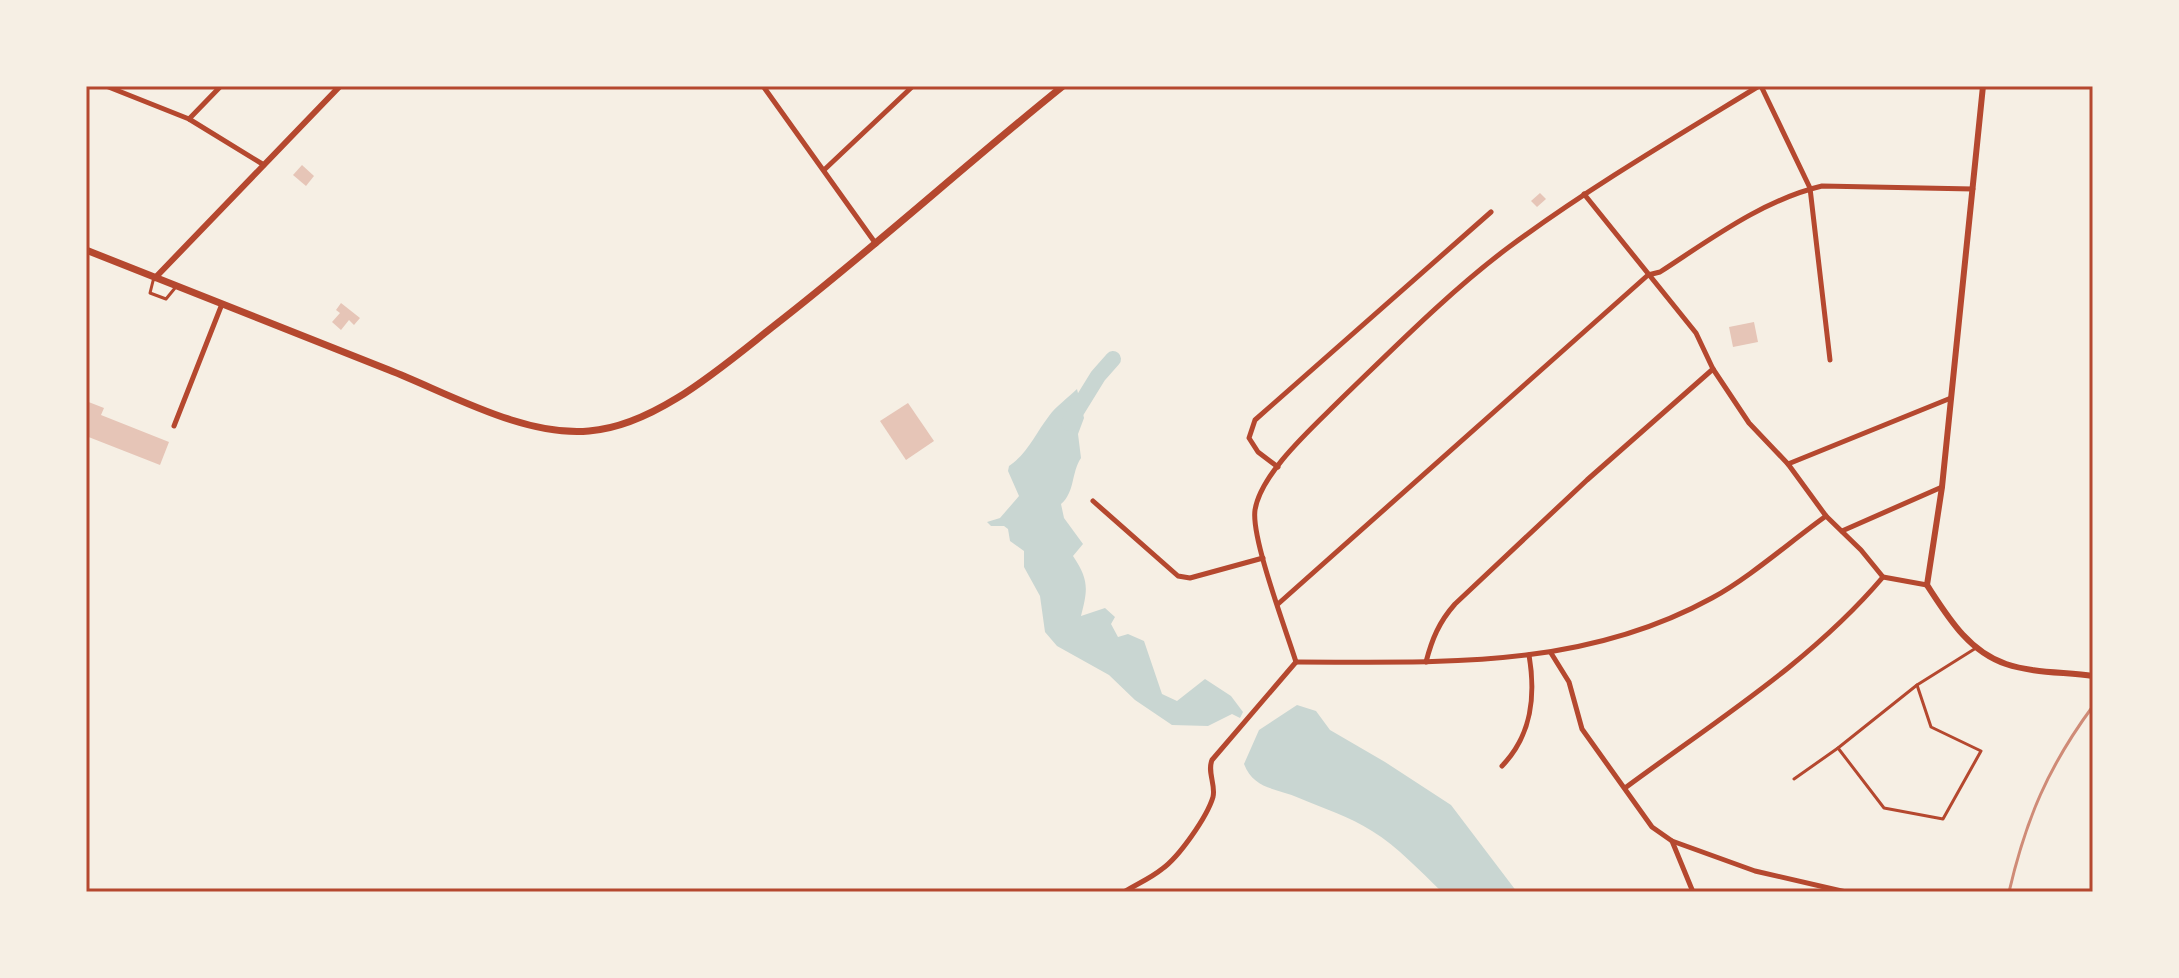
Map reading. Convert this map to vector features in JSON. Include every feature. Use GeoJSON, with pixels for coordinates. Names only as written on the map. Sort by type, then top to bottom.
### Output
{"type":"FeatureCollection","features":[{"type":"Feature","properties":{"kind":"main road"},"geometry":{"type":"LineString","coordinates":[[86,250],[501,415],[535,425],[575,432],[591,431],[639,418],[673,400],[715,371],[876,244],[1063,86]]}},
{"type":"Feature","properties":{"kind":"street"},"geometry":{"type":"LineString","coordinates":[[106,86],[189,119],[264,165]]}},
{"type":"Feature","properties":{"kind":"street"},"geometry":{"type":"LineString","coordinates":[[189,119],[221,86]]}},
{"type":"Feature","properties":{"kind":"street"},"geometry":{"type":"LineString","coordinates":[[155,277],[340,86]]}},
{"type":"Feature","properties":{"kind":"street"},"geometry":{"type":"LineString","coordinates":[[763,86],[876,244]]}},
{"type":"Feature","properties":{"kind":"street"},"geometry":{"type":"LineString","coordinates":[[824,170],[913,86]]}},
{"type":"Feature","properties":{"kind":"street"},"geometry":{"type":"LineString","coordinates":[[1296,662],[1263,558],[1254,514],[1259,492],[1278,467],[1319,421],[1405,337],[1506,249],[1584,194],[1760,86],[1810,188],[1830,360]]}},
{"type":"Feature","properties":{"kind":"street"},"geometry":{"type":"LineString","coordinates":[[1983,86],[1942,487],[1927,585],[1951,622],[1977,647],[2008,665],[2093,676]]}},
{"type":"Feature","properties":{"kind":"street"},"geometry":{"type":"LineString","coordinates":[[1278,604],[1648,275],[1660,272],[1729,227],[1800,189],[1822,186],[1974,189]]}},
{"type":"Feature","properties":{"kind":"street"},"geometry":{"type":"LineString","coordinates":[[1584,194],[1696,333],[1713,369],[1749,423],[1788,464],[1826,516],[1883,577],[1927,585]]}},
{"type":"Feature","properties":{"kind":"street"},"geometry":{"type":"LineString","coordinates":[[1278,467],[1258,452],[1249,438],[1255,420],[1491,212]]}},
{"type":"Feature","properties":{"kind":"street"},"geometry":{"type":"LineString","coordinates":[[174,426],[222,304]]}},
{"type":"Feature","properties":{"kind":"street"},"geometry":{"type":"LineString","coordinates":[[1426,662],[1433,634],[1441,619],[1455,604],[1587,480],[1713,369]]}},
{"type":"Feature","properties":{"kind":"street"},"geometry":{"type":"LineString","coordinates":[[1788,464],[1951,398]]}},
{"type":"Feature","properties":{"kind":"street"},"geometry":{"type":"LineString","coordinates":[[1842,531],[1942,487]]}},
{"type":"Feature","properties":{"kind":"street"},"geometry":{"type":"LineString","coordinates":[[1093,501],[1178,576],[1190,578],[1263,558]]}},
{"type":"Feature","properties":{"kind":"street"},"geometry":{"type":"LineString","coordinates":[[1124,892],[1165,868],[1195,830],[1214,794],[1212,760],[1296,662],[1426,662],[1529,655],[1625,637],[1715,596],[1826,516]]}},
{"type":"Feature","properties":{"kind":"street"},"geometry":{"type":"LineString","coordinates":[[1625,788],[1804,656],[1858,606],[1883,577]]}},
{"type":"Feature","properties":{"kind":"street"},"geometry":{"type":"LineString","coordinates":[[1551,653],[1569,682],[1582,729],[1652,827],[1672,841],[1755,871],[1846,892]]}},
{"type":"Feature","properties":{"kind":"street"},"geometry":{"type":"LineString","coordinates":[[1502,766],[1512,756],[1527,728],[1533,701],[1529,655]]}},
{"type":"Feature","properties":{"kind":"street"},"geometry":{"type":"LineString","coordinates":[[1672,841],[1693,892]]}},
{"type":"Feature","properties":{"kind":"lane"},"geometry":{"type":"LineString","coordinates":[[155,277],[150,293],[166,299],[177,286]]}},
{"type":"Feature","properties":{"kind":"lane"},"geometry":{"type":"LineString","coordinates":[[1794,779],[1917,685],[1977,647]]}},
{"type":"Feature","properties":{"kind":"lane"},"geometry":{"type":"LineString","coordinates":[[1838,748],[1884,808],[1943,819],[1981,751],[1931,727],[1917,685]]}},
{"type":"Feature","properties":{"kind":"shaded area"},"geometry":{"type":"Polygon","coordinates":[[[1077,389],[1084,418],[1078,434],[1081,458],[1069,494],[1061,504],[1064,518],[1083,544],[1073,556],[1086,585],[1081,616],[1105,608],[1115,617],[1111,624],[1118,637],[1128,634],[1144,641],[1162,694],[1177,701],[1205,679],[1231,696],[1243,712],[1240,718],[1232,714],[1208,726],[1172,725],[1135,700],[1109,675],[1057,646],[1045,632],[1040,596],[1024,567],[1024,551],[1010,541],[1008,529],[991,526],[987,522],[1000,518],[1019,496],[1008,471],[1009,466],[1026,449],[1052,412],[1077,389]]]}},
{"type":"Feature","properties":{"kind":"shaded area"},"geometry":{"type":"Polygon","coordinates":[[[1297,705],[1316,711],[1330,730],[1451,805],[1517,892],[1442,892],[1382,837],[1346,817],[1267,787],[1254,779],[1244,764],[1259,730],[1297,705]]]}},
{"type":"Feature","properties":{"kind":"building"},"geometry":{"type":"Polygon","coordinates":[[[302,165],[314,176],[306,186],[293,175],[302,165]]]}},
{"type":"Feature","properties":{"kind":"building"},"geometry":{"type":"Polygon","coordinates":[[[1540,193],[1546,199],[1537,207],[1531,201],[1540,193]]]}},
{"type":"Feature","properties":{"kind":"building"},"geometry":{"type":"Polygon","coordinates":[[[341,303],[360,318],[354,325],[349,320],[341,330],[332,322],[340,313],[336,310],[341,303]]]}},
{"type":"Feature","properties":{"kind":"building"},"geometry":{"type":"Polygon","coordinates":[[[1754,322],[1758,342],[1733,347],[1729,327],[1754,322]]]}},
{"type":"Feature","properties":{"kind":"building"},"geometry":{"type":"Polygon","coordinates":[[[86,401],[104,408],[101,415],[169,442],[160,465],[86,436],[86,401]]]}},
{"type":"Feature","properties":{"kind":"building"},"geometry":{"type":"Polygon","coordinates":[[[908,403],[934,441],[906,460],[880,421],[908,403]]]}},
{"type":"Feature","properties":{"kind":"waterway"},"geometry":{"type":"LineString","coordinates":[[1069,423],[1098,376],[1113,359]]}},
{"type":"Feature","properties":{"kind":"railway"},"geometry":{"type":"LineString","coordinates":[[2009,892],[2040,794],[2063,751],[2093,706]]}}]}
